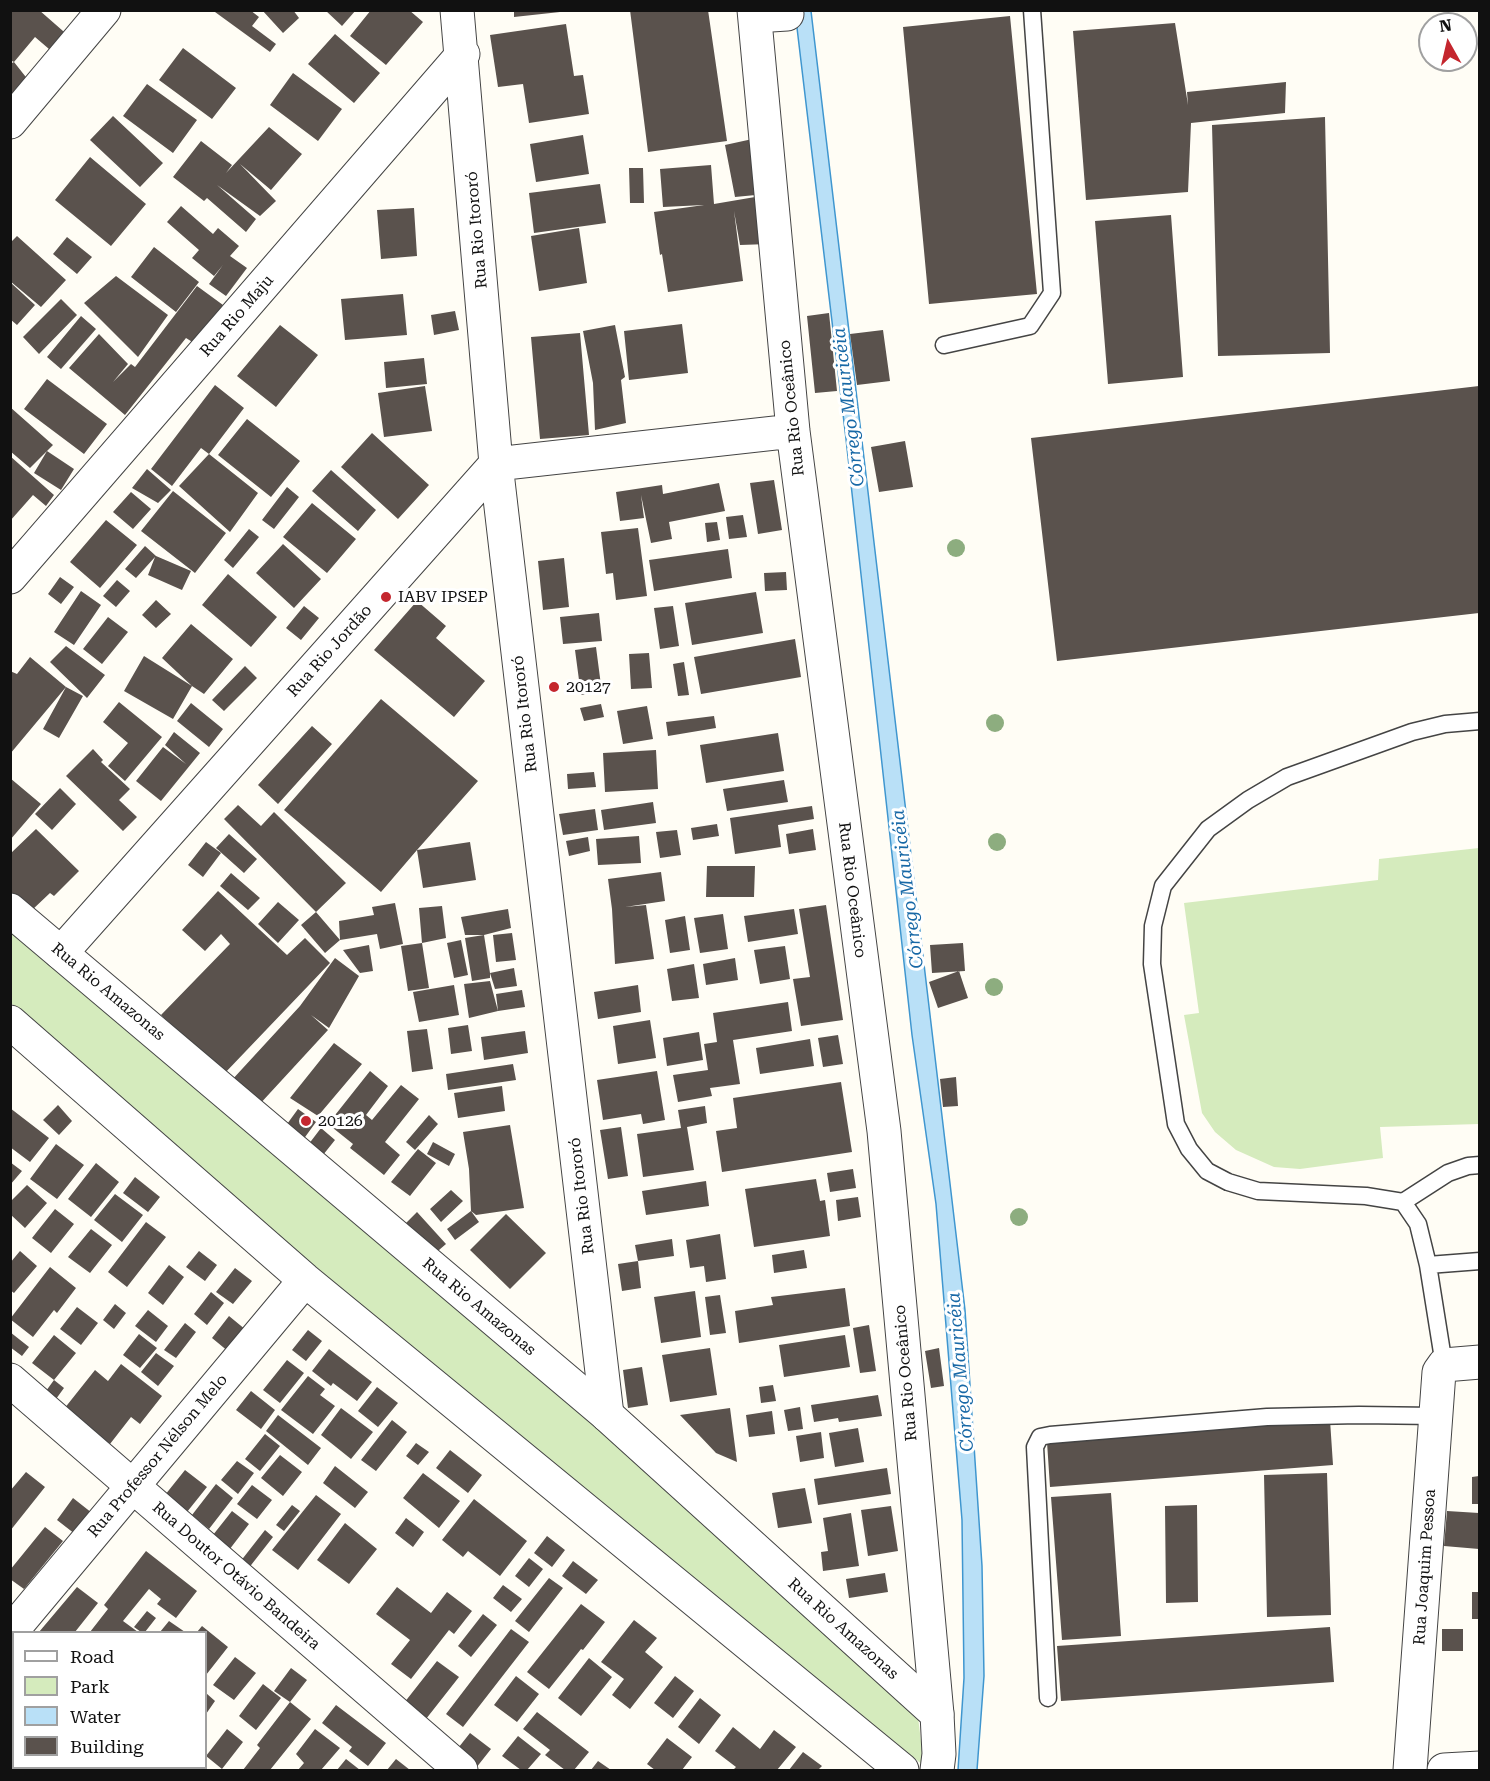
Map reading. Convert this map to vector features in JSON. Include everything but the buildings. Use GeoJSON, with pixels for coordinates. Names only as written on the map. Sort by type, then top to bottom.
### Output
{"type":"FeatureCollection","features":[{"type":"Feature","properties":{"kind":"street"},"geometry":{"type":"LineString","coordinates":[[10,122],[104,10]]}},
{"type":"Feature","properties":{"kind":"street","name":"Rua Rio Itororó"},"geometry":{"type":"LineString","coordinates":[[457,10],[496,464],[607,1415]]}},
{"type":"Feature","properties":{"kind":"street","name":"Rua Rio Oceânico"},"geometry":{"type":"LineString","coordinates":[[765,14],[793,431],[884,1131],[937,1714],[939,1754],[937,1770]]}},
{"type":"Feature","properties":{"kind":"street","name":"Rua Rio Maju"},"geometry":{"type":"LineString","coordinates":[[10,577],[462,54]]}},
{"type":"Feature","properties":{"kind":"street"},"geometry":{"type":"LineString","coordinates":[[496,464],[793,431]]}},
{"type":"Feature","properties":{"kind":"street","name":"Rua Rio Jordão"},"geometry":{"type":"LineString","coordinates":[[61,953],[496,464]]}},
{"type":"Feature","properties":{"kind":"street","name":"Rua Rio Amazonas"},"geometry":{"type":"LineString","coordinates":[[10,910],[607,1415],[937,1714]]}},
{"type":"Feature","properties":{"kind":"street"},"geometry":{"type":"LineString","coordinates":[[10,1022],[305,1280],[902,1770]]}},
{"type":"Feature","properties":{"kind":"street","name":"Rua Professor Nélson Melo"},"geometry":{"type":"LineString","coordinates":[[10,1633],[305,1280]]}},
{"type":"Feature","properties":{"kind":"street"},"geometry":{"type":"LineString","coordinates":[[1444,1365],[1479,1362]]}},
{"type":"Feature","properties":{"kind":"street","name":"Rua Joaquim Pessoa"},"geometry":{"type":"LineString","coordinates":[[1410,1770],[1439,1372],[1444,1365]]}},
{"type":"Feature","properties":{"kind":"street","name":"Rua Doutor Otávio Bandeira"},"geometry":{"type":"LineString","coordinates":[[10,1380],[461,1770]]}},
{"type":"Feature","properties":{"kind":"street"},"geometry":{"type":"LineString","coordinates":[[1444,1770],[1479,1768]]}},
{"type":"Feature","properties":{"kind":"lane"},"geometry":{"type":"LineString","coordinates":[[944,345],[1030,326],[1052,293],[1032,10]]}},
{"type":"Feature","properties":{"kind":"lane"},"geometry":{"type":"LineString","coordinates":[[1479,721],[1445,724],[1412,732],[1287,777],[1248,800],[1208,829],[1163,886],[1157,902],[1153,926],[1152,964],[1176,1124],[1189,1149],[1207,1171],[1228,1182],[1258,1191],[1366,1196],[1403,1202],[1448,1173],[1479,1165]]}},
{"type":"Feature","properties":{"kind":"lane"},"geometry":{"type":"LineString","coordinates":[[1403,1202],[1418,1224],[1428,1265],[1444,1365]]}},
{"type":"Feature","properties":{"kind":"lane"},"geometry":{"type":"LineString","coordinates":[[1428,1265],[1479,1261]]}},
{"type":"Feature","properties":{"kind":"lane"},"geometry":{"type":"LineString","coordinates":[[1048,1698],[1035,1447],[1040,1437],[1267,1417],[1436,1416]]}},
{"type":"Feature","properties":{"kind":"green space"},"geometry":{"type":"Polygon","coordinates":[[[1479,848],[1479,1124],[1380,1127],[1383,1158],[1300,1169],[1274,1167],[1236,1150],[1215,1132],[1202,1113],[1184,1015],[1199,1013],[1184,903],[1378,880],[1379,859],[1479,848]]]}},
{"type":"Feature","properties":{"kind":"green space"},"geometry":{"type":"Polygon","coordinates":[[[11,932],[605,1435],[918,1717],[924,1766],[311,1265],[11,1003],[11,932]]]}},
{"type":"Feature","properties":{"kind":"water","name":"Córrego Mauricéia"},"geometry":{"type":"Polygon","coordinates":[[[795,11],[811,11],[965,1310],[982,1566],[984,1676],[977,1770],[958,1770],[964,1678],[962,1520],[936,1204],[912,1035],[846,439],[795,11]]]}},
{"type":"Feature","properties":{"kind":"place","name":"IABV IPSEP"},"geometry":{"type":"Point","coordinates":[386,597]}},
{"type":"Feature","properties":{"kind":"place","name":"20127"},"geometry":{"type":"Point","coordinates":[554,687]}},
{"type":"Feature","properties":{"kind":"place","name":"20126"},"geometry":{"type":"Point","coordinates":[306,1121]}}]}
